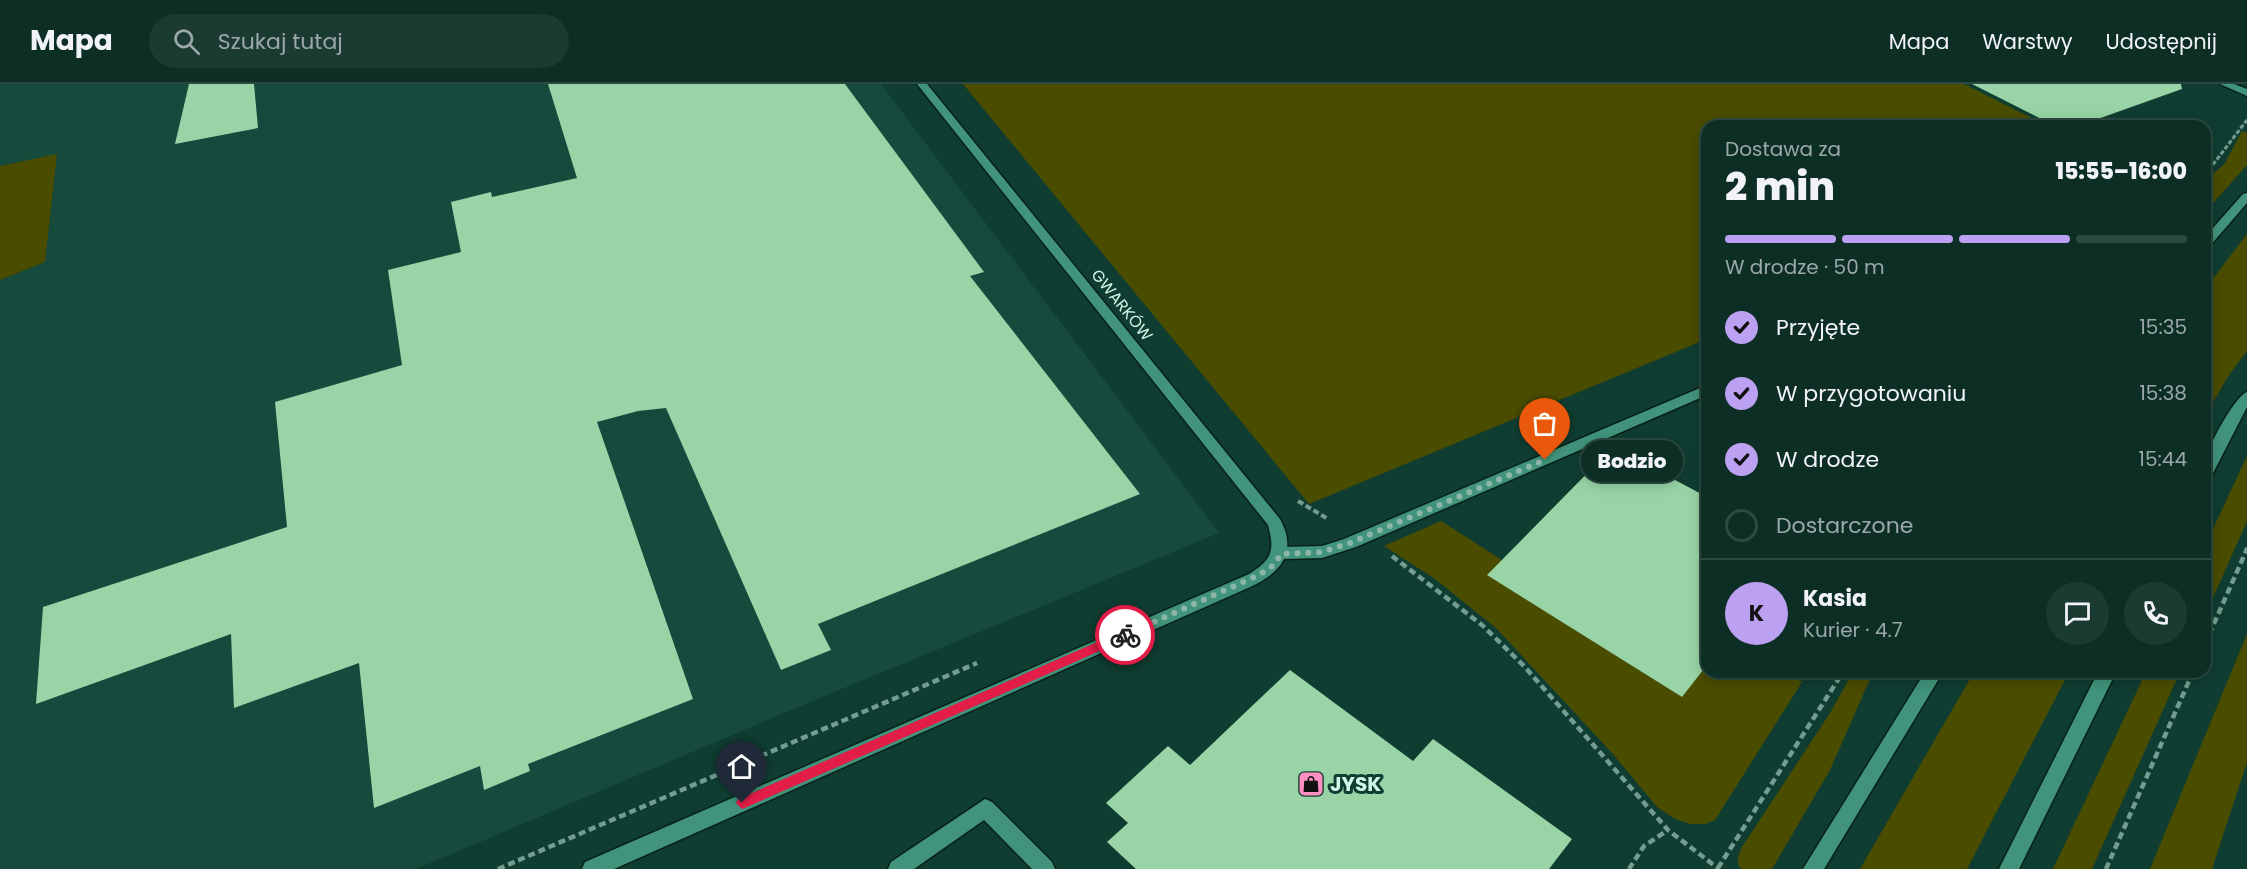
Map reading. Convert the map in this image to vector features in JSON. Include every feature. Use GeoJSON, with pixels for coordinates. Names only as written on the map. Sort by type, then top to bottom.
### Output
{"type":"FeatureCollection","features":[{"type":"Feature","properties":{"kind":"street","name":"GWARKÓW"},"geometry":{"type":"LineString","coordinates":[[922,84],[1275,523],[1281,538],[1281,554]]}},
{"type":"Feature","properties":{"kind":"street"},"geometry":{"type":"LineString","coordinates":[[2225,84],[2247,93]]}},
{"type":"Feature","properties":{"kind":"street"},"geometry":{"type":"LineString","coordinates":[[2211,237],[2247,196]]}},
{"type":"Feature","properties":{"kind":"street"},"geometry":{"type":"LineString","coordinates":[[592,869],[1241,583],[1274,565],[1281,554],[1322,552],[1362,538],[1701,393]]}},
{"type":"Feature","properties":{"kind":"street"},"geometry":{"type":"LineString","coordinates":[[2211,463],[2235,414],[2247,397]]}},
{"type":"Feature","properties":{"kind":"street"},"geometry":{"type":"LineString","coordinates":[[1813,869],[1930,678]]}},
{"type":"Feature","properties":{"kind":"street"},"geometry":{"type":"LineString","coordinates":[[2009,869],[2104,678]]}},
{"type":"Feature","properties":{"kind":"street"},"geometry":{"type":"LineString","coordinates":[[898,869],[985,808],[1046,869]]}},
{"type":"Feature","properties":{"kind":"path"},"geometry":{"type":"LineString","coordinates":[[2211,169],[2237,130],[2247,120]]}},
{"type":"Feature","properties":{"kind":"path"},"geometry":{"type":"LineString","coordinates":[[1256,499],[1284,488],[1293,498],[1362,538],[1429,582],[1482,625],[1524,666],[1668,830],[1719,868],[1839,678]]}},
{"type":"Feature","properties":{"kind":"path"},"geometry":{"type":"LineString","coordinates":[[2211,630],[2247,548]]}},
{"type":"Feature","properties":{"kind":"path"},"geometry":{"type":"LineString","coordinates":[[498,869],[979,662]]}},
{"type":"Feature","properties":{"kind":"path"},"geometry":{"type":"LineString","coordinates":[[2106,869],[2190,678]]}},
{"type":"Feature","properties":{"kind":"path"},"geometry":{"type":"LineString","coordinates":[[1629,869],[1644,846],[1668,830]]}},
{"type":"Feature","properties":{"kind":"shaded area"},"geometry":{"type":"Polygon","coordinates":[[[0,84],[881,84],[1219,533],[803,705],[416,869],[0,869],[0,280],[45,262],[57,155],[0,166],[0,84]]]}},
{"type":"Feature","properties":{"kind":"shaded area"},"geometry":{"type":"Polygon","coordinates":[[[963,84],[1964,84],[2036,120],[1701,120],[1701,341],[1309,504],[963,84]]]}},
{"type":"Feature","properties":{"kind":"shaded area"},"geometry":{"type":"Polygon","coordinates":[[[2242,131],[2247,133],[2247,165],[2211,205],[2211,176],[2225,163],[2242,131]]]}},
{"type":"Feature","properties":{"kind":"shaded area"},"geometry":{"type":"Polygon","coordinates":[[[57,154],[45,262],[0,280],[0,166],[57,154]]]}},
{"type":"Feature","properties":{"kind":"shaded area"},"geometry":{"type":"Polygon","coordinates":[[[2247,234],[2247,351],[2229,375],[2211,406],[2211,281],[2247,234]]]}},
{"type":"Feature","properties":{"kind":"shaded area"},"geometry":{"type":"Polygon","coordinates":[[[2247,456],[2247,521],[2211,602],[2211,533],[2247,456]]]}},
{"type":"Feature","properties":{"kind":"shaded area"},"geometry":{"type":"Polygon","coordinates":[[[1441,521],[1502,560],[1488,575],[1682,697],[1701,673],[1701,678],[1795,678],[1802,682],[1715,820],[1705,824],[1690,824],[1675,819],[1657,807],[1612,753],[1496,628],[1435,579],[1384,546],[1441,521]]]}},
{"type":"Feature","properties":{"kind":"shaded area"},"geometry":{"type":"Polygon","coordinates":[[[2247,634],[2247,762],[2212,869],[2150,869],[2247,634]]]}},
{"type":"Feature","properties":{"kind":"shaded area"},"geometry":{"type":"Polygon","coordinates":[[[1850,678],[1870,678],[1830,770],[1772,869],[1741,869],[1738,861],[1742,847],[1830,713],[1850,678]]]}},
{"type":"Feature","properties":{"kind":"shaded area"},"geometry":{"type":"Polygon","coordinates":[[[1971,678],[2066,678],[1967,869],[1860,869],[1971,678]]]}},
{"type":"Feature","properties":{"kind":"shaded area"},"geometry":{"type":"Polygon","coordinates":[[[2143,678],[2177,678],[2092,869],[2053,869],[2143,678]]]}},
{"type":"Feature","properties":{"kind":"building"},"geometry":{"type":"Polygon","coordinates":[[[189,84],[254,84],[258,128],[175,144],[189,84]]]}},
{"type":"Feature","properties":{"kind":"building"},"geometry":{"type":"Polygon","coordinates":[[[548,84],[845,84],[984,272],[970,276],[1140,494],[818,624],[831,650],[781,670],[666,408],[638,411],[597,422],[693,699],[528,764],[530,771],[484,790],[480,766],[374,808],[359,663],[234,708],[231,634],[36,704],[43,607],[287,527],[275,402],[402,365],[388,270],[461,252],[451,202],[491,192],[492,197],[577,178],[548,84]]]}},
{"type":"Feature","properties":{"kind":"building"},"geometry":{"type":"Polygon","coordinates":[[[1972,84],[2181,84],[2182,89],[2095,120],[2043,120],[1972,84]]]}},
{"type":"Feature","properties":{"kind":"building"},"geometry":{"type":"Polygon","coordinates":[[[1613,447],[1701,494],[1701,673],[1682,697],[1487,575],[1613,447]]]}},
{"type":"Feature","properties":{"kind":"building","name":"JYSK"},"geometry":{"type":"Polygon","coordinates":[[[1290,670],[1413,761],[1433,739],[1572,839],[1549,869],[1136,869],[1107,842],[1128,823],[1106,803],[1168,746],[1190,765],[1290,670]]]}},
{"type":"Feature","properties":{"kind":"way so far"},"geometry":{"type":"LineString","coordinates":[[1125,635],[1259,575],[1274,565],[1281,554],[1322,552],[1350,543],[1545,460]]}},
{"type":"Feature","properties":{"kind":"place","name":"Bodzio"},"geometry":{"type":"Point","coordinates":[1545,460]}},
{"type":"Feature","properties":{"kind":"place","name":"JYSK"},"geometry":{"type":"Point","coordinates":[1311,784]}},
{"type":"Feature","properties":{"kind":"route"},"geometry":{"type":"LineString","coordinates":[[742,803],[1125,635]]}}]}
